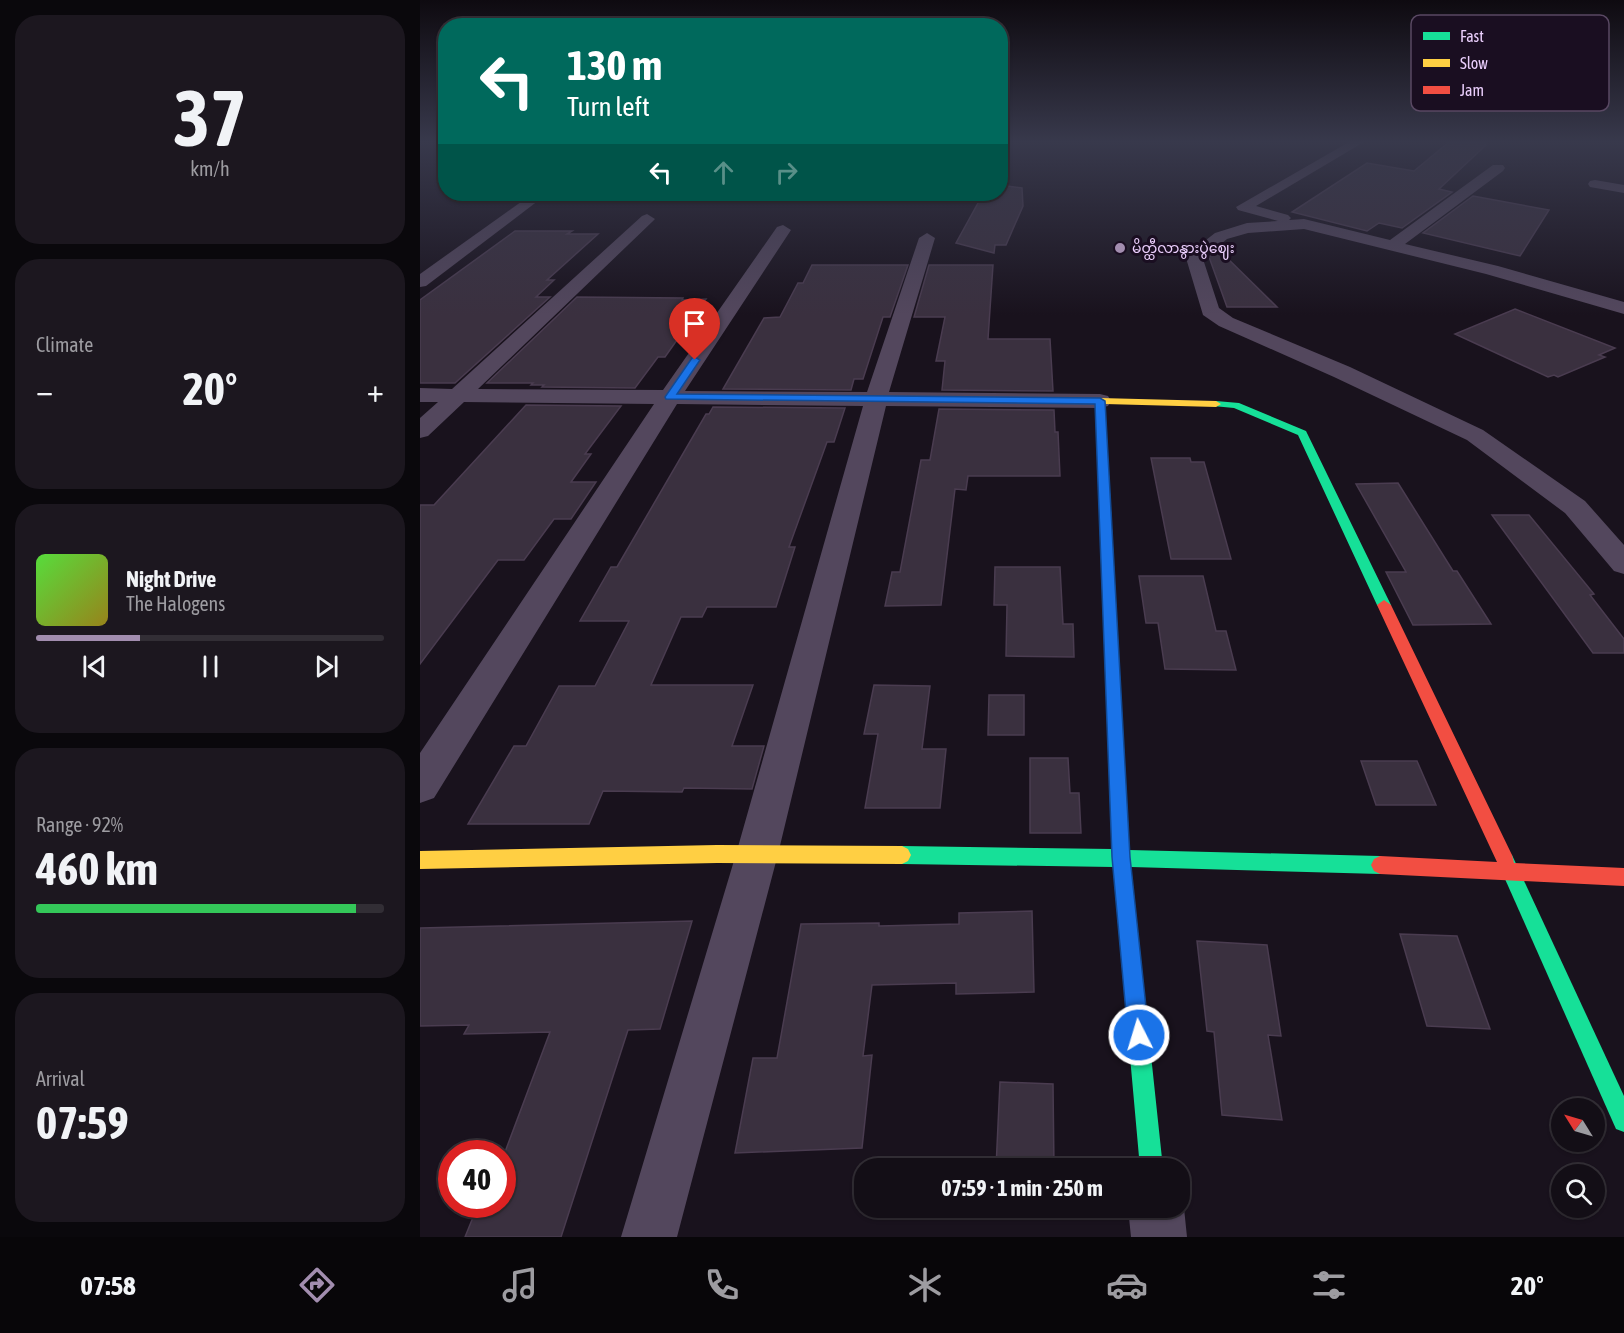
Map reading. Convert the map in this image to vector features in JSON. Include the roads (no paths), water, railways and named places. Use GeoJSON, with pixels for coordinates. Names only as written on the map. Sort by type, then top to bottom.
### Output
{"type":"FeatureCollection","features":[{"type":"Feature","properties":{"kind":"street"},"geometry":{"type":"LineString","coordinates":[[1256,200],[1243,207],[1622,305]]}},
{"type":"Feature","properties":{"kind":"street"},"geometry":{"type":"LineString","coordinates":[[1392,246],[1455,200]]}},
{"type":"Feature","properties":{"kind":"street"},"geometry":{"type":"LineString","coordinates":[[420,282],[530,201]]}},
{"type":"Feature","properties":{"kind":"street"},"geometry":{"type":"LineString","coordinates":[[420,431],[647,219]]}},
{"type":"Feature","properties":{"kind":"street"},"geometry":{"type":"LineString","coordinates":[[1304,224],[1248,228],[1221,236],[1194,258],[1210,311],[1226,322],[1342,372],[1474,435],[1575,507],[1624,564]]}},
{"type":"Feature","properties":{"kind":"street"},"geometry":{"type":"LineString","coordinates":[[420,786],[670,397],[783,230]]}},
{"type":"Feature","properties":{"kind":"street"},"geometry":{"type":"LineString","coordinates":[[649,1237],[757,854],[876,399],[927,238]]}},
{"type":"Feature","properties":{"kind":"street"},"geometry":{"type":"LineString","coordinates":[[420,395],[1100,401],[1236,405],[1302,433],[1511,871],[1624,1121]]}},
{"type":"Feature","properties":{"kind":"street"},"geometry":{"type":"LineString","coordinates":[[1100,401],[1121,857],[1151,1158]]}},
{"type":"Feature","properties":{"kind":"street"},"geometry":{"type":"LineString","coordinates":[[1575,507],[1624,526]]}},
{"type":"Feature","properties":{"kind":"street"},"geometry":{"type":"LineString","coordinates":[[420,860],[757,854],[1121,857],[1624,877]]}},
{"type":"Feature","properties":{"kind":"street"},"geometry":{"type":"LineString","coordinates":[[1157,1218],[1159,1237]]}},
{"type":"Feature","properties":{"kind":"place","name":"မိတ္ထီလာနွားပွဲဈေး"},"geometry":{"type":"Point","coordinates":[1120,248]}}]}
